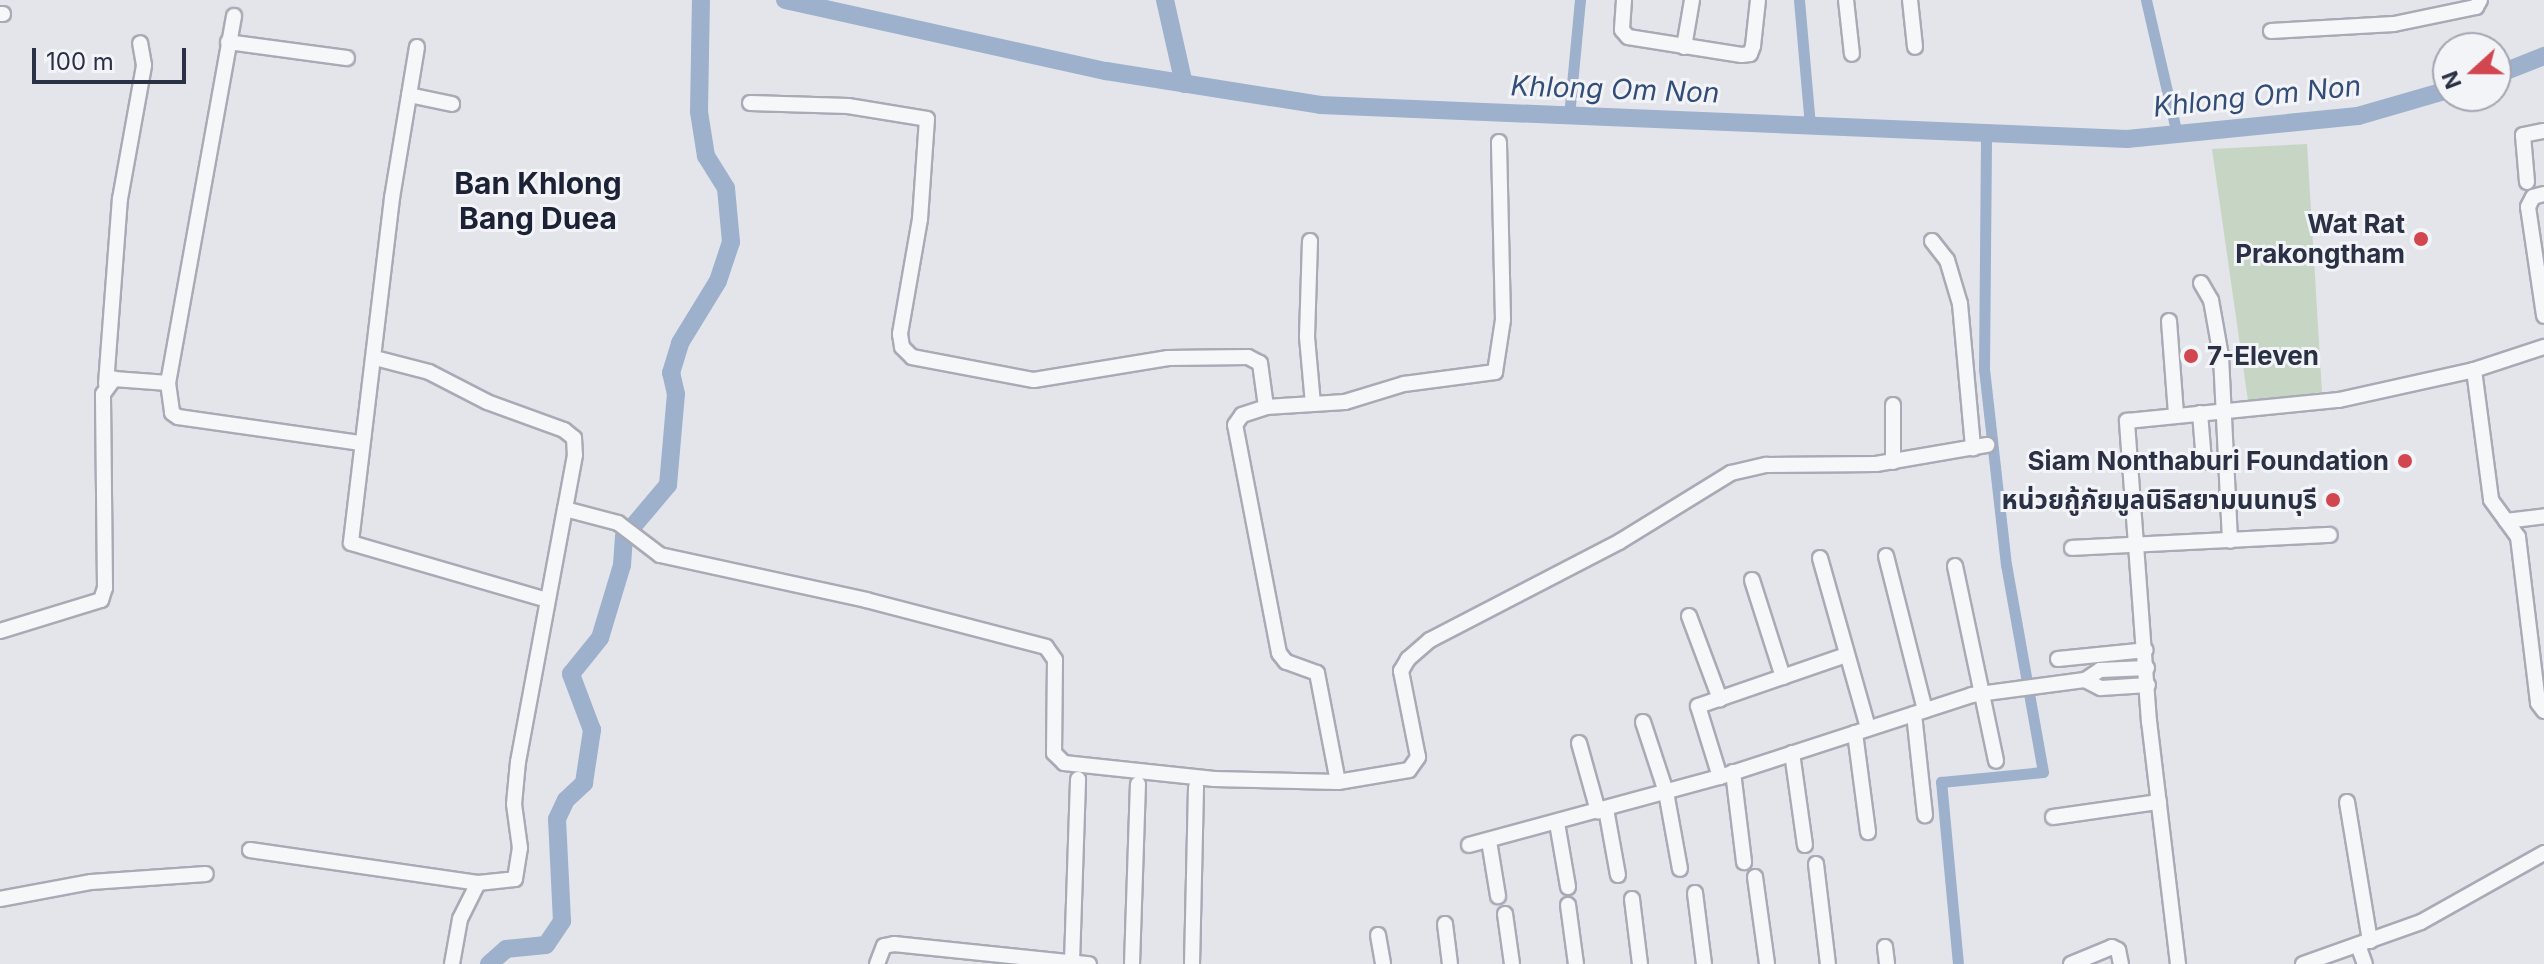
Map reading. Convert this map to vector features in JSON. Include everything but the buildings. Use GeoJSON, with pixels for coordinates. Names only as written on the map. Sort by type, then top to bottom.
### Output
{"type":"FeatureCollection","features":[{"type":"Feature","properties":{"kind":"street"},"geometry":{"type":"LineString","coordinates":[[1624,0],[1622,30],[1628,37],[1750,54],[1758,0]]}},
{"type":"Feature","properties":{"kind":"street"},"geometry":{"type":"LineString","coordinates":[[1684,47],[1692,0]]}},
{"type":"Feature","properties":{"kind":"street"},"geometry":{"type":"LineString","coordinates":[[1846,0],[1852,54]]}},
{"type":"Feature","properties":{"kind":"street"},"geometry":{"type":"LineString","coordinates":[[1910,0],[1915,47]]}},
{"type":"Feature","properties":{"kind":"street"},"geometry":{"type":"LineString","coordinates":[[2271,31],[2394,24],[2476,7],[2480,0]]}},
{"type":"Feature","properties":{"kind":"street"},"geometry":{"type":"LineString","coordinates":[[234,16],[168,383],[172,413],[178,417],[361,443]]}},
{"type":"Feature","properties":{"kind":"street"},"geometry":{"type":"LineString","coordinates":[[228,42],[347,58]]}},
{"type":"Feature","properties":{"kind":"street"},"geometry":{"type":"LineString","coordinates":[[0,631],[101,600],[105,588],[106,384],[120,199],[144,65],[140,43]]}},
{"type":"Feature","properties":{"kind":"street"},"geometry":{"type":"LineString","coordinates":[[417,47],[392,198],[351,543],[547,600]]}},
{"type":"Feature","properties":{"kind":"street"},"geometry":{"type":"LineString","coordinates":[[409,95],[452,104]]}},
{"type":"Feature","properties":{"kind":"street"},"geometry":{"type":"LineString","coordinates":[[750,103],[848,106],[927,119],[920,219],[900,334],[902,347],[912,357],[957,369],[1034,380],[1168,358],[1248,357],[1260,363],[1266,407]]}},
{"type":"Feature","properties":{"kind":"street"},"geometry":{"type":"LineString","coordinates":[[2527,182],[2523,135],[2544,131]]}},
{"type":"Feature","properties":{"kind":"street"},"geometry":{"type":"LineString","coordinates":[[1338,782],[1317,673],[1286,662],[1279,653],[1235,425],[1242,415],[1266,407],[1345,402],[1404,384],[1495,372],[1503,320],[1499,142]]}},
{"type":"Feature","properties":{"kind":"street"},"geometry":{"type":"LineString","coordinates":[[2544,194],[2533,197],[2528,207],[2544,316]]}},
{"type":"Feature","properties":{"kind":"street"},"geometry":{"type":"LineString","coordinates":[[1310,241],[1307,337],[1313,404]]}},
{"type":"Feature","properties":{"kind":"street"},"geometry":{"type":"LineString","coordinates":[[565,509],[618,523],[660,555],[866,600],[1046,647],[1055,660],[1054,753],[1064,763],[1214,779],[1338,782],[1374,779],[1416,764],[1416,739],[1402,665],[1430,640],[1607,549],[1731,473],[1767,465],[1893,462],[1980,446],[1960,304],[1947,260],[1932,241]]}},
{"type":"Feature","properties":{"kind":"street"},"geometry":{"type":"LineString","coordinates":[[2201,283],[2215,318],[2225,413],[2230,541]]}},
{"type":"Feature","properties":{"kind":"street"},"geometry":{"type":"LineString","coordinates":[[2169,321],[2176,414]]}},
{"type":"Feature","properties":{"kind":"street"},"geometry":{"type":"LineString","coordinates":[[2178,964],[2148,685],[2127,421],[2339,400],[2474,370],[2544,347]]}},
{"type":"Feature","properties":{"kind":"street"},"geometry":{"type":"LineString","coordinates":[[250,850],[478,883],[507,883],[519,870],[515,786],[575,455],[574,438],[564,430],[487,402],[429,372],[375,358]]}},
{"type":"Feature","properties":{"kind":"street"},"geometry":{"type":"LineString","coordinates":[[2474,370],[2491,500],[2518,537],[2538,703],[2544,711]]}},
{"type":"Feature","properties":{"kind":"street"},"geometry":{"type":"LineString","coordinates":[[106,384],[118,379],[168,383]]}},
{"type":"Feature","properties":{"kind":"street"},"geometry":{"type":"LineString","coordinates":[[1893,405],[1893,462]]}},
{"type":"Feature","properties":{"kind":"street"},"geometry":{"type":"LineString","coordinates":[[2200,413],[2204,462]]}},
{"type":"Feature","properties":{"kind":"street"},"geometry":{"type":"LineString","coordinates":[[2506,521],[2544,516]]}},
{"type":"Feature","properties":{"kind":"street"},"geometry":{"type":"LineString","coordinates":[[2072,548],[2330,535]]}},
{"type":"Feature","properties":{"kind":"street"},"geometry":{"type":"LineString","coordinates":[[1886,556],[1919,712],[1925,815]]}},
{"type":"Feature","properties":{"kind":"street"},"geometry":{"type":"LineString","coordinates":[[1820,558],[1862,730],[1868,832]]}},
{"type":"Feature","properties":{"kind":"street"},"geometry":{"type":"LineString","coordinates":[[1955,566],[1996,761]]}},
{"type":"Feature","properties":{"kind":"street"},"geometry":{"type":"LineString","coordinates":[[1752,580],[1783,677]]}},
{"type":"Feature","properties":{"kind":"street"},"geometry":{"type":"LineString","coordinates":[[1689,616],[1720,699]]}},
{"type":"Feature","properties":{"kind":"street"},"geometry":{"type":"LineString","coordinates":[[2058,659],[2146,650]]}},
{"type":"Feature","properties":{"kind":"street"},"geometry":{"type":"LineString","coordinates":[[1744,862],[1726,775],[1698,706],[1846,655]]}},
{"type":"Feature","properties":{"kind":"street"},"geometry":{"type":"LineString","coordinates":[[1469,845],[1726,775],[1983,692],[2085,680],[2100,670],[2147,668]]}},
{"type":"Feature","properties":{"kind":"street"},"geometry":{"type":"LineString","coordinates":[[2085,680],[2101,688],[2148,685]]}},
{"type":"Feature","properties":{"kind":"street"},"geometry":{"type":"LineString","coordinates":[[1643,722],[1666,792],[1680,869]]}},
{"type":"Feature","properties":{"kind":"street"},"geometry":{"type":"LineString","coordinates":[[1579,743],[1602,810],[1618,875]]}},
{"type":"Feature","properties":{"kind":"street"},"geometry":{"type":"LineString","coordinates":[[1792,753],[1805,845]]}},
{"type":"Feature","properties":{"kind":"street"},"geometry":{"type":"LineString","coordinates":[[1072,962],[1078,779]]}},
{"type":"Feature","properties":{"kind":"street"},"geometry":{"type":"LineString","coordinates":[[1132,964],[1138,784]]}},
{"type":"Feature","properties":{"kind":"street"},"geometry":{"type":"LineString","coordinates":[[1192,964],[1196,787]]}},
{"type":"Feature","properties":{"kind":"street"},"geometry":{"type":"LineString","coordinates":[[2053,817],[2159,802]]}},
{"type":"Feature","properties":{"kind":"street"},"geometry":{"type":"LineString","coordinates":[[2347,802],[2365,964]]}},
{"type":"Feature","properties":{"kind":"street"},"geometry":{"type":"LineString","coordinates":[[1557,823],[1568,887]]}},
{"type":"Feature","properties":{"kind":"street"},"geometry":{"type":"LineString","coordinates":[[1489,841],[1498,896]]}},
{"type":"Feature","properties":{"kind":"street"},"geometry":{"type":"LineString","coordinates":[[2303,964],[2340,958],[2364,943],[2421,922],[2544,853]]}},
{"type":"Feature","properties":{"kind":"street"},"geometry":{"type":"LineString","coordinates":[[1816,864],[1828,964]]}},
{"type":"Feature","properties":{"kind":"street"},"geometry":{"type":"LineString","coordinates":[[0,899],[91,882],[206,874]]}},
{"type":"Feature","properties":{"kind":"street"},"geometry":{"type":"LineString","coordinates":[[1755,877],[1767,964]]}},
{"type":"Feature","properties":{"kind":"street"},"geometry":{"type":"LineString","coordinates":[[452,964],[458,927],[478,883]]}},
{"type":"Feature","properties":{"kind":"street"},"geometry":{"type":"LineString","coordinates":[[1695,893],[1704,964]]}},
{"type":"Feature","properties":{"kind":"street"},"geometry":{"type":"LineString","coordinates":[[1632,899],[1640,964]]}},
{"type":"Feature","properties":{"kind":"street"},"geometry":{"type":"LineString","coordinates":[[1568,905],[1576,964]]}},
{"type":"Feature","properties":{"kind":"street"},"geometry":{"type":"LineString","coordinates":[[1505,914],[1512,964]]}},
{"type":"Feature","properties":{"kind":"street"},"geometry":{"type":"LineString","coordinates":[[1445,924],[1450,964]]}},
{"type":"Feature","properties":{"kind":"street"},"geometry":{"type":"LineString","coordinates":[[1378,935],[1383,964]]}},
{"type":"Feature","properties":{"kind":"street"},"geometry":{"type":"LineString","coordinates":[[877,964],[884,946],[939,956],[1089,964]]}},
{"type":"Feature","properties":{"kind":"street"},"geometry":{"type":"LineString","coordinates":[[1885,947],[1887,964]]}},
{"type":"Feature","properties":{"kind":"street"},"geometry":{"type":"LineString","coordinates":[[2071,964],[2112,947],[2118,950],[2121,964]]}},
{"type":"Feature","properties":{"kind":"green space"},"geometry":{"type":"Polygon","coordinates":[[[2307,144],[2322,392],[2248,401],[2212,149],[2307,144]]]}},
{"type":"Feature","properties":{"kind":"waterway"},"geometry":{"type":"LineString","coordinates":[[489,964],[506,949],[546,945],[562,921],[557,819],[566,800],[584,783],[592,730],[571,674],[600,638],[622,565],[624,537],[668,485],[676,394],[671,373],[680,343],[718,281],[731,242],[726,188],[706,156],[699,112],[701,0]]}},
{"type":"Feature","properties":{"kind":"waterway","name":"Khlong Om Non"},"geometry":{"type":"LineString","coordinates":[[785,0],[1106,71],[1320,105],[2127,139],[2358,116],[2432,95]]}},
{"type":"Feature","properties":{"kind":"waterway"},"geometry":{"type":"LineString","coordinates":[[1165,0],[1184,84]]}},
{"type":"Feature","properties":{"kind":"waterway"},"geometry":{"type":"LineString","coordinates":[[1569,116],[1580,0]]}},
{"type":"Feature","properties":{"kind":"waterway"},"geometry":{"type":"LineString","coordinates":[[1799,0],[1810,127]]}},
{"type":"Feature","properties":{"kind":"waterway"},"geometry":{"type":"LineString","coordinates":[[2146,0],[2177,134]]}},
{"type":"Feature","properties":{"kind":"waterway","name":"Khlong Om Non"},"geometry":{"type":"LineString","coordinates":[[2512,69],[2544,56]]}},
{"type":"Feature","properties":{"kind":"waterway"},"geometry":{"type":"LineString","coordinates":[[1958,964],[1941,782],[2043,772],[2006,565],[1984,370],[1986,134]]}},
{"type":"Feature","properties":{"kind":"place","name":"Wat Rat Prakongtham"},"geometry":{"type":"Point","coordinates":[2421,239]}},
{"type":"Feature","properties":{"kind":"place","name":"7-Eleven"},"geometry":{"type":"Point","coordinates":[2191,356]}},
{"type":"Feature","properties":{"kind":"place","name":"Siam Nonthaburi Foundation"},"geometry":{"type":"Point","coordinates":[2405,461]}},
{"type":"Feature","properties":{"kind":"place","name":"หน่วยกู้ภัยมูลนิธิสยามนนทบุรี"},"geometry":{"type":"Point","coordinates":[2333,500]}},
{"type":"Feature","properties":{"kind":"district","name":"Ban Khlong Bang Duea"},"geometry":{"type":"Point","coordinates":[538,200]}}]}
